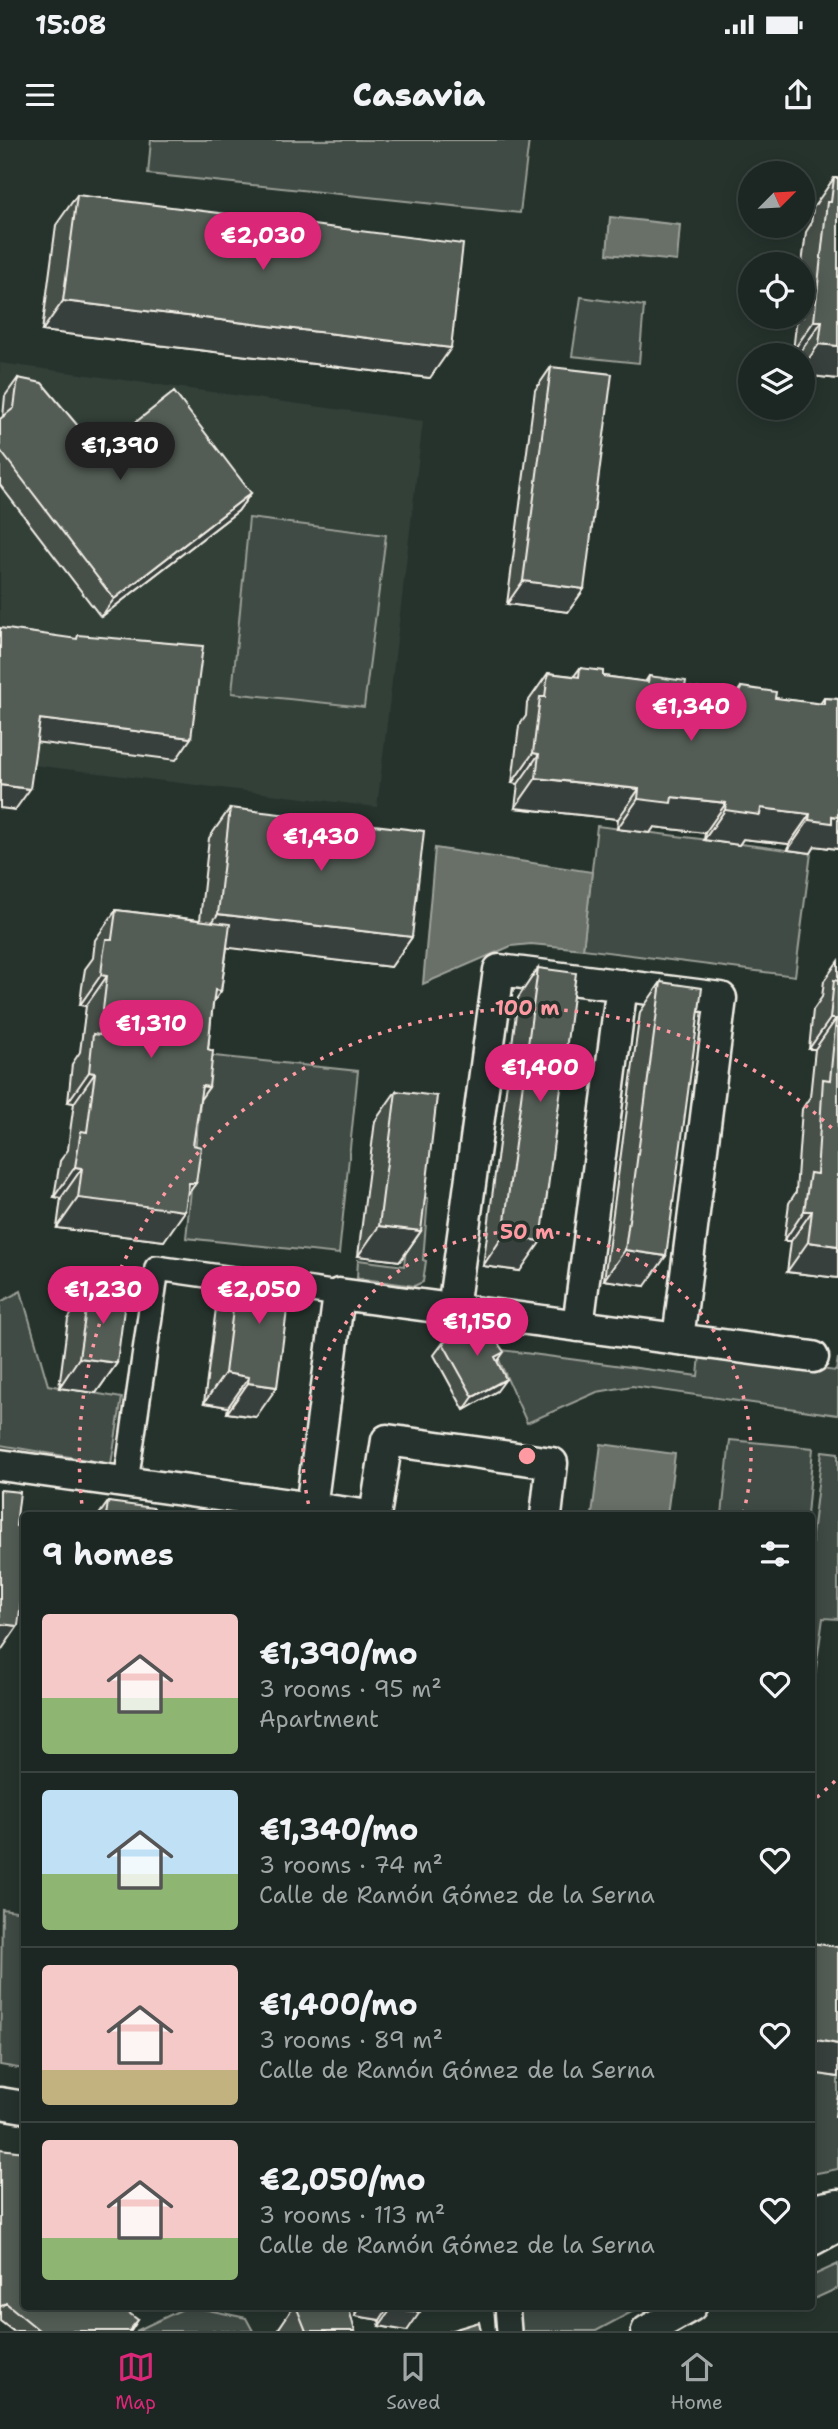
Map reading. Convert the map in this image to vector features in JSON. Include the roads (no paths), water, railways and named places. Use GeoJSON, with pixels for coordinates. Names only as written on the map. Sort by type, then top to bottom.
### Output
{"type":"FeatureCollection","features":[{"type":"Feature","properties":{"kind":"street"},"geometry":{"type":"LineString","coordinates":[[453,1309],[499,970],[721,998],[678,1339]]}},
{"type":"Feature","properties":{"kind":"street"},"geometry":{"type":"LineString","coordinates":[[578,1326],[622,985]]}},
{"type":"Feature","properties":{"kind":"street"},"geometry":{"type":"LineString","coordinates":[[126,1482],[157,1268],[813,1357]]}},
{"type":"Feature","properties":{"kind":"street"},"geometry":{"type":"LineString","coordinates":[[311,1508],[339,1294]]}},
{"type":"Feature","properties":{"kind":"street"},"geometry":{"type":"LineString","coordinates":[[374,1512],[387,1440],[552,1463],[546,1512]]}},
{"type":"Feature","properties":{"kind":"street"},"geometry":{"type":"LineString","coordinates":[[0,1465],[342,1512]]}},
{"type":"Feature","properties":{"kind":"street"},"geometry":{"type":"LineString","coordinates":[[0,2104],[21,2107]]}},
{"type":"Feature","properties":{"kind":"street"},"geometry":{"type":"LineString","coordinates":[[815,2209],[838,2205]]}},
{"type":"Feature","properties":{"kind":"street"},"geometry":{"type":"LineString","coordinates":[[815,2238],[838,2225]]}},
{"type":"Feature","properties":{"kind":"street"},"geometry":{"type":"LineString","coordinates":[[507,2310],[509,2331]]}},
{"type":"Feature","properties":{"kind":"street"},"geometry":{"type":"LineString","coordinates":[[659,2320],[682,2310]]}}]}
